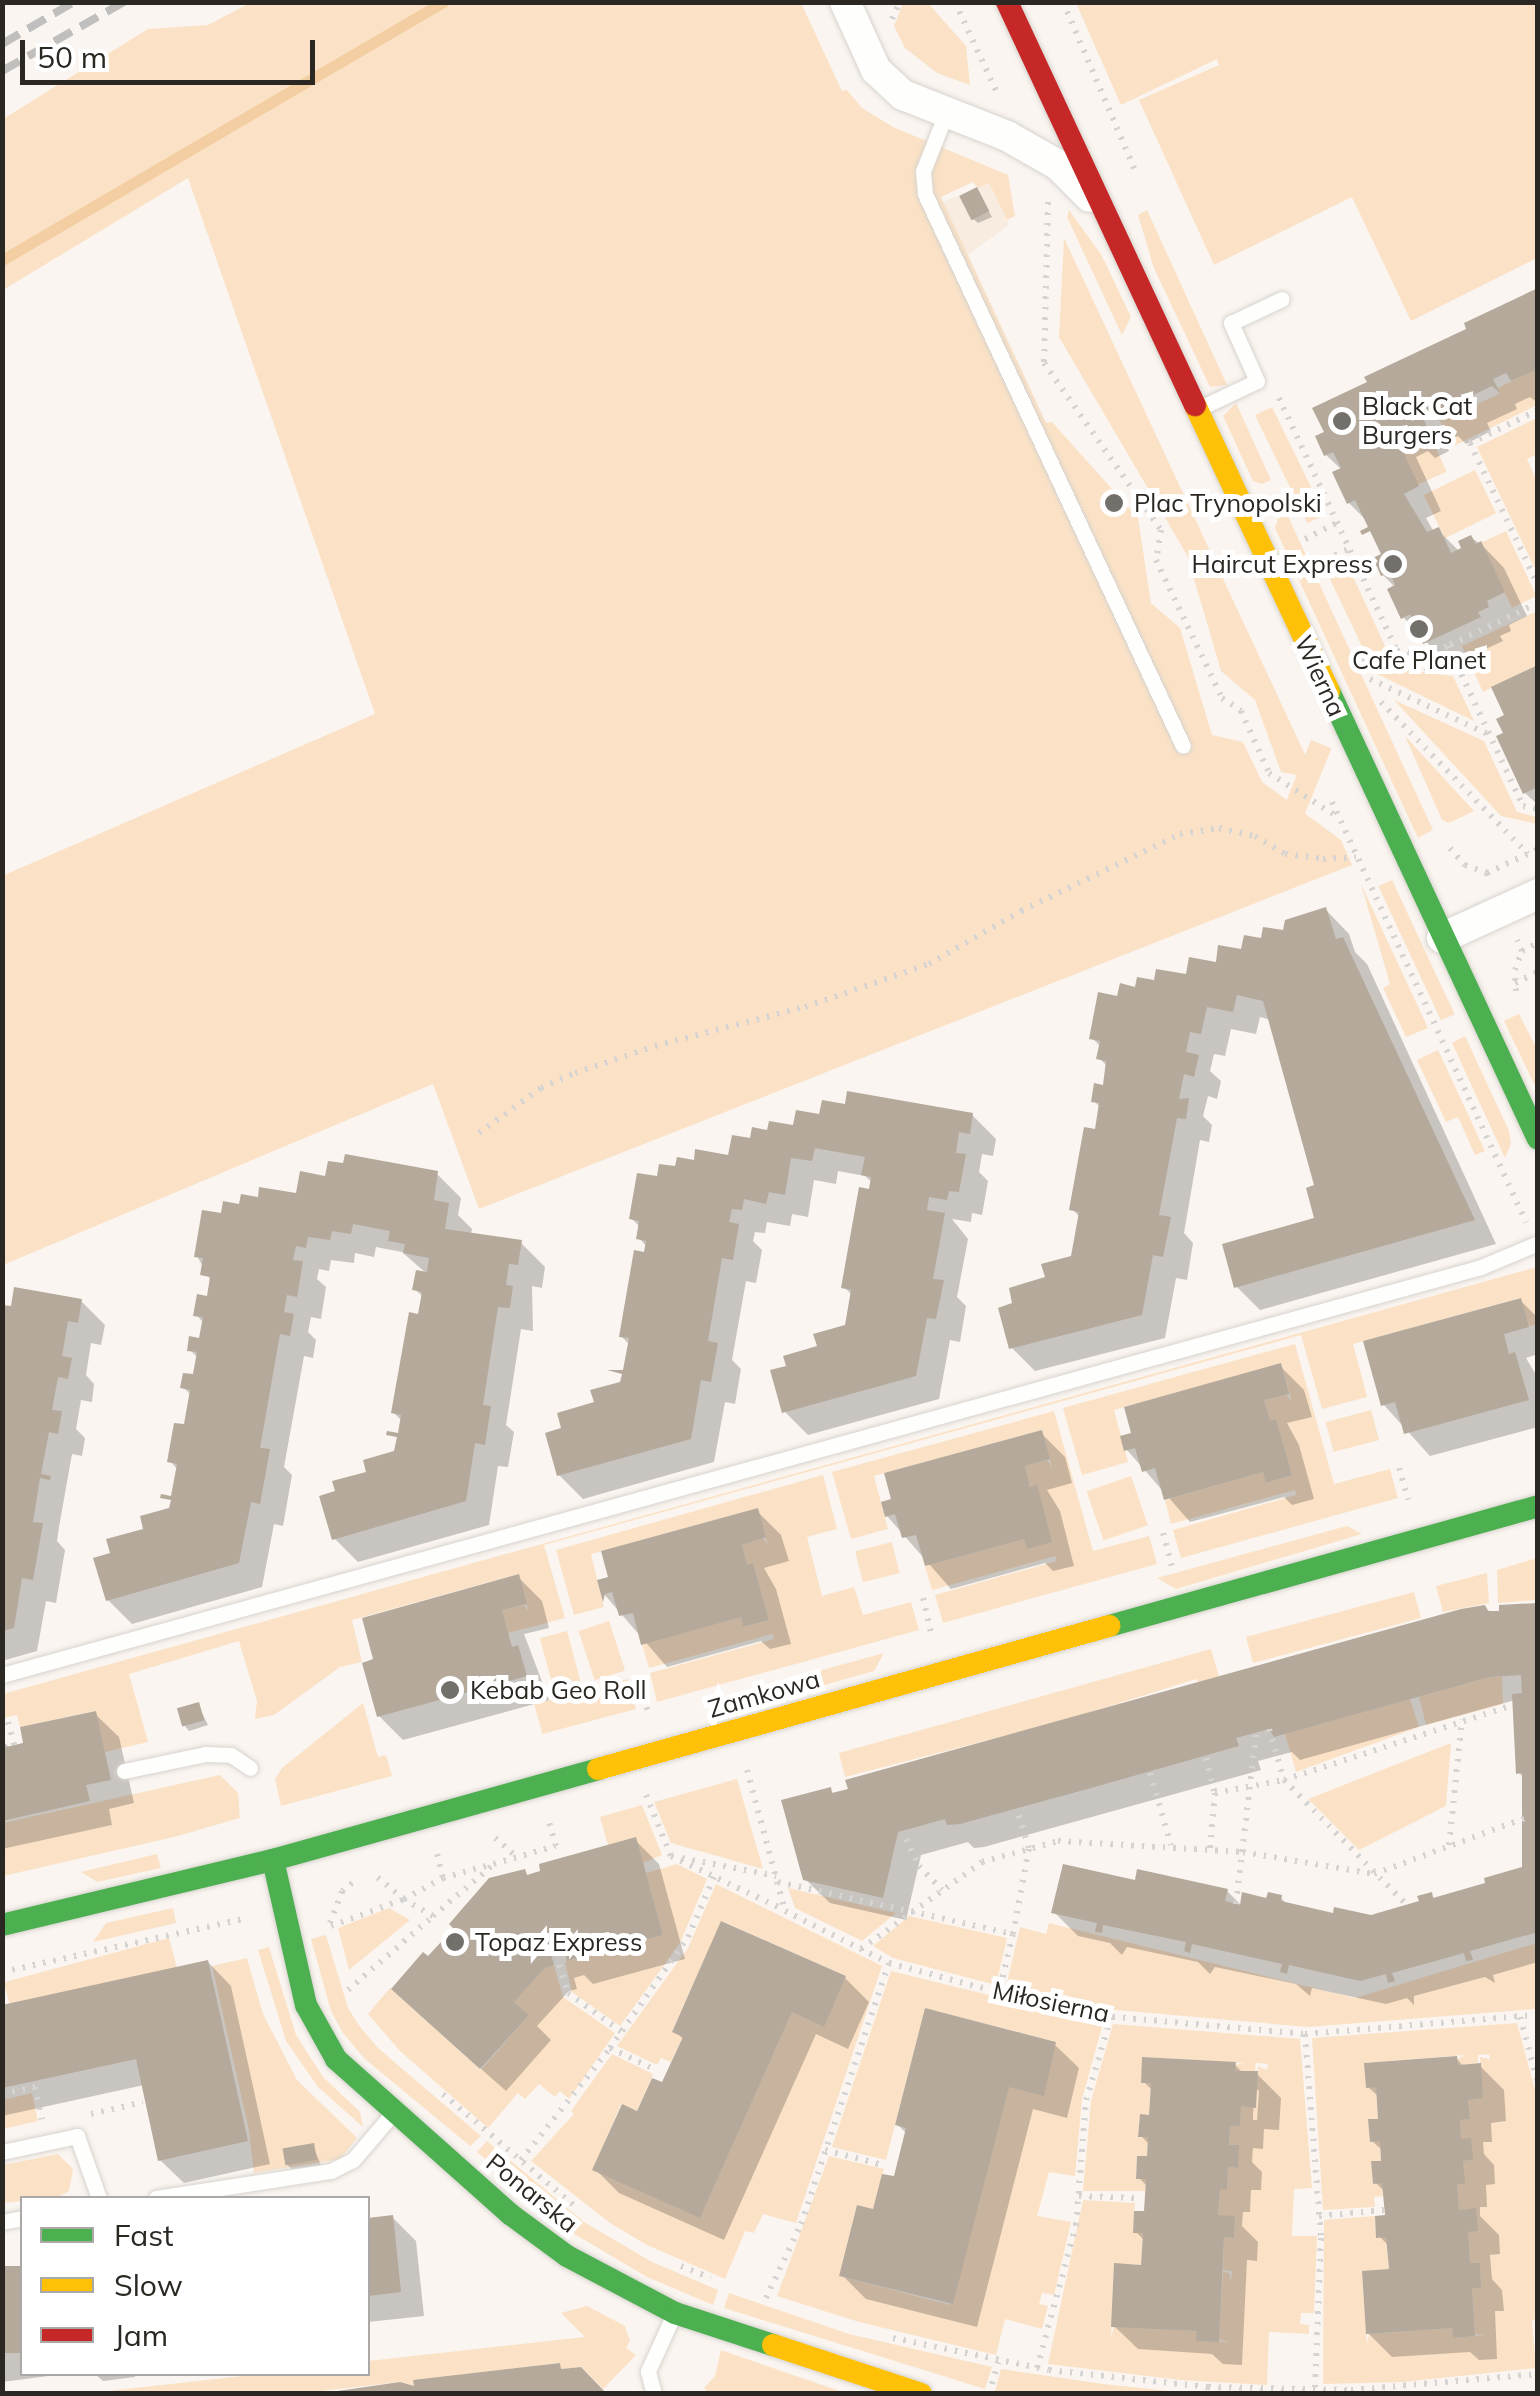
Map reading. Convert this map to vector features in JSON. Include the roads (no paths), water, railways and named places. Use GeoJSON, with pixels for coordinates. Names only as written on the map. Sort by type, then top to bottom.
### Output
{"type":"FeatureCollection","features":[{"type":"Feature","properties":{"kind":"street","name":"Wierna"},"geometry":{"type":"LineString","coordinates":[[845,2],[876,70],[902,95],[1007,136],[1058,165],[1104,212]]}},
{"type":"Feature","properties":{"kind":"street","name":"Wierna"},"geometry":{"type":"LineString","coordinates":[[1007,2],[1538,1140]]}},
{"type":"Feature","properties":{"kind":"street"},"geometry":{"type":"LineString","coordinates":[[1442,938],[1538,894]]}},
{"type":"Feature","properties":{"kind":"street","name":"Zamkowa"},"geometry":{"type":"LineString","coordinates":[[2,1925],[272,1860],[1538,1506]]}},
{"type":"Feature","properties":{"kind":"street","name":"Ponarska"},"geometry":{"type":"LineString","coordinates":[[272,1860],[306,2006],[336,2060],[392,2113],[567,2256],[675,2313],[920,2394]]}},
{"type":"Feature","properties":{"kind":"lane"},"geometry":{"type":"LineString","coordinates":[[946,114],[923,171],[925,194],[1183,746]]}},
{"type":"Feature","properties":{"kind":"lane"},"geometry":{"type":"LineString","coordinates":[[1196,410],[1257,381],[1231,322],[1282,299]]}},
{"type":"Feature","properties":{"kind":"lane"},"geometry":{"type":"LineString","coordinates":[[2,1676],[1464,1272],[1538,1243]]}},
{"type":"Feature","properties":{"kind":"lane"},"geometry":{"type":"LineString","coordinates":[[124,1770],[206,1754],[231,1756],[250,1768]]}},
{"type":"Feature","properties":{"kind":"lane"},"geometry":{"type":"LineString","coordinates":[[169,2196],[331,2171],[352,2160],[392,2113]]}},
{"type":"Feature","properties":{"kind":"lane"},"geometry":{"type":"LineString","coordinates":[[2,2152],[76,2136],[98,2196]]}},
{"type":"Feature","properties":{"kind":"lane"},"geometry":{"type":"LineString","coordinates":[[654,2394],[648,2371],[675,2313]]}},
{"type":"Feature","properties":{"kind":"waterway"},"geometry":{"type":"LineString","coordinates":[[2,260],[443,2]]}},
{"type":"Feature","properties":{"kind":"railway"},"geometry":{"type":"LineString","coordinates":[[2,44],[74,2]]}},
{"type":"Feature","properties":{"kind":"railway"},"geometry":{"type":"LineString","coordinates":[[2,71],[124,2]]}},
{"type":"Feature","properties":{"kind":"place","name":"Black Cat Burgers"},"geometry":{"type":"Point","coordinates":[1342,421]}},
{"type":"Feature","properties":{"kind":"place","name":"Plac Trynopolski"},"geometry":{"type":"Point","coordinates":[1114,503]}},
{"type":"Feature","properties":{"kind":"place","name":"Haircut Express"},"geometry":{"type":"Point","coordinates":[1393,564]}},
{"type":"Feature","properties":{"kind":"place","name":"Cafe Planet"},"geometry":{"type":"Point","coordinates":[1419,629]}},
{"type":"Feature","properties":{"kind":"place","name":"Kebab Geo Roll"},"geometry":{"type":"Point","coordinates":[450,1690]}},
{"type":"Feature","properties":{"kind":"place","name":"Topaz Express"},"geometry":{"type":"Point","coordinates":[455,1942]}}]}
